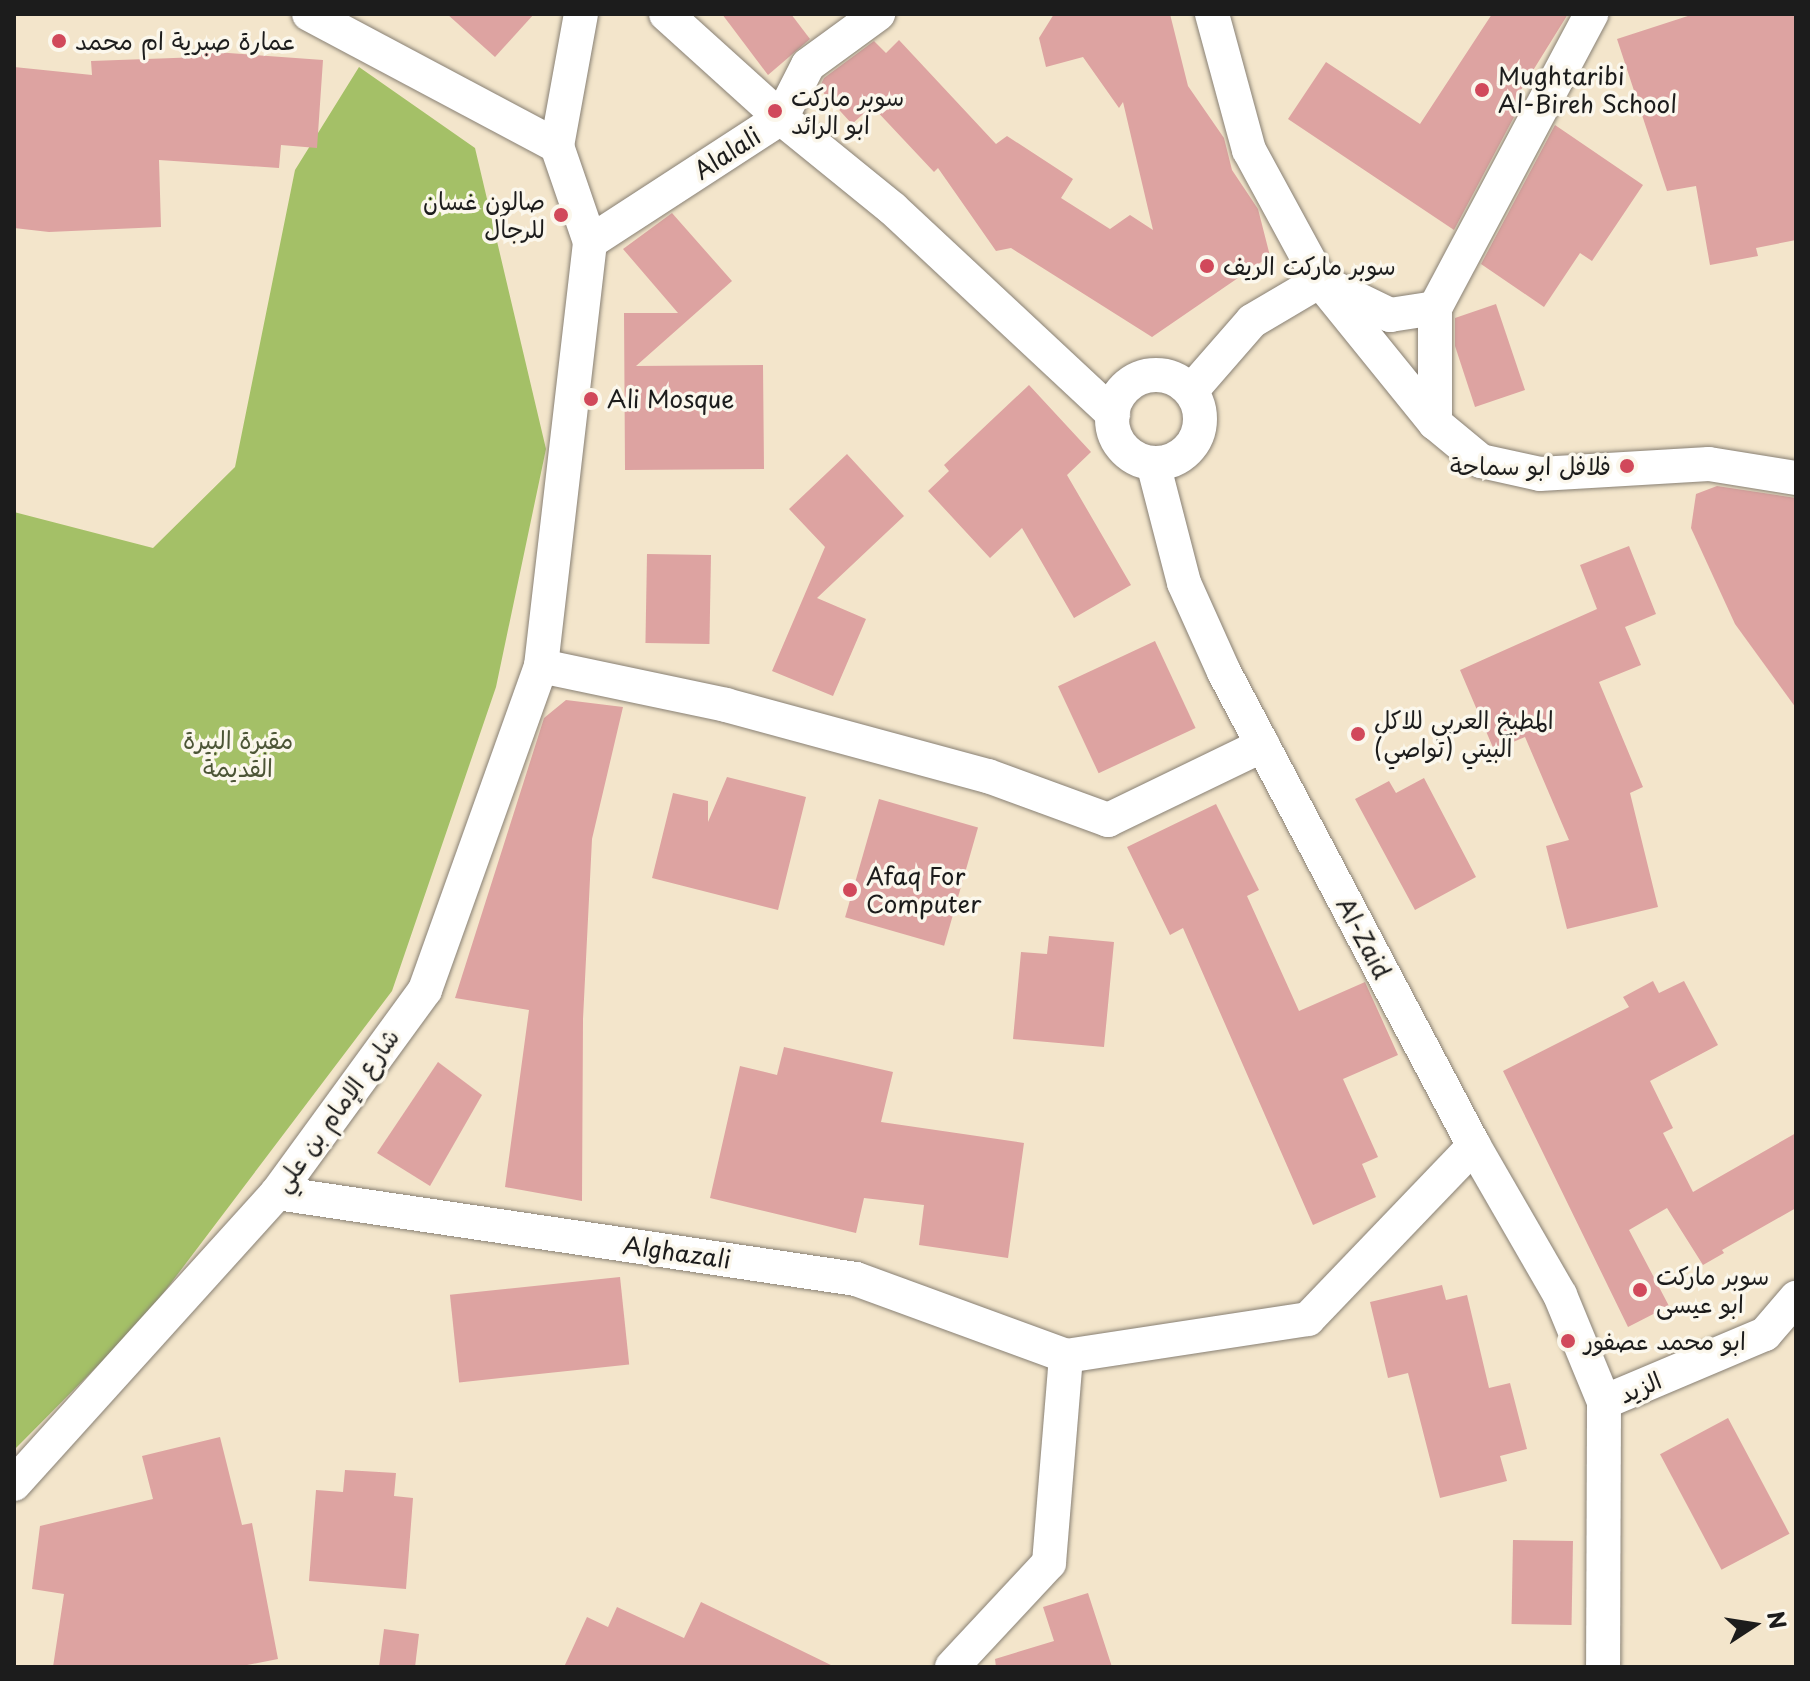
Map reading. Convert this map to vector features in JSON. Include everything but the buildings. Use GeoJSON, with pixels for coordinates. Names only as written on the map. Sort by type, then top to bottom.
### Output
{"type":"FeatureCollection","features":[{"type":"Feature","properties":{"kind":"street"},"geometry":{"type":"LineString","coordinates":[[309,14],[557,146]]}},
{"type":"Feature","properties":{"kind":"street"},"geometry":{"type":"LineString","coordinates":[[581,14],[557,146],[590,242]]}},
{"type":"Feature","properties":{"kind":"street"},"geometry":{"type":"LineString","coordinates":[[666,14],[781,118],[893,209],[1113,414]]}},
{"type":"Feature","properties":{"kind":"street","name":"Alalali"},"geometry":{"type":"LineString","coordinates":[[590,242],[781,118],[808,65],[878,14]]}},
{"type":"Feature","properties":{"kind":"street"},"geometry":{"type":"LineString","coordinates":[[1212,14],[1249,150],[1320,281],[1435,423],[1481,461],[1540,474],[1709,464],[1796,478]]}},
{"type":"Feature","properties":{"kind":"street"},"geometry":{"type":"LineString","coordinates":[[1435,423],[1435,308],[1591,14]]}},
{"type":"Feature","properties":{"kind":"street","name":"شارع الإمام بن علي"},"geometry":{"type":"LineString","coordinates":[[14,1484],[277,1193],[425,990],[541,666],[590,242]]}},
{"type":"Feature","properties":{"kind":"street"},"geometry":{"type":"LineString","coordinates":[[1320,281],[1390,315],[1435,308]]}},
{"type":"Feature","properties":{"kind":"street"},"geometry":{"type":"LineString","coordinates":[[1191,391],[1252,321],[1320,281]]}},
{"type":"Feature","properties":{"kind":"street"},"geometry":{"type":"LineString","coordinates":[[1151,375],[1180,382],[1191,391],[1198,405],[1198,434],[1180,456],[1153,463],[1128,452],[1113,428],[1113,414],[1125,388],[1151,375]]}},
{"type":"Feature","properties":{"kind":"street","name":"Al-Zaid"},"geometry":{"type":"LineString","coordinates":[[1153,463],[1184,583],[1224,672],[1474,1146],[1560,1295],[1604,1402]]}},
{"type":"Feature","properties":{"kind":"street"},"geometry":{"type":"LineString","coordinates":[[541,666],[726,705],[973,772],[1108,820],[1263,745]]}},
{"type":"Feature","properties":{"kind":"street"},"geometry":{"type":"LineString","coordinates":[[952,1667],[1049,1563],[1066,1356],[1308,1319],[1474,1146]]}},
{"type":"Feature","properties":{"kind":"street","name":"Alghazali"},"geometry":{"type":"LineString","coordinates":[[277,1193],[856,1279],[1066,1356]]}},
{"type":"Feature","properties":{"kind":"street","name":"الزيد"},"geometry":{"type":"LineString","coordinates":[[1604,1402],[1765,1334],[1796,1298]]}},
{"type":"Feature","properties":{"kind":"street"},"geometry":{"type":"LineString","coordinates":[[1603,1667],[1604,1402]]}},
{"type":"Feature","properties":{"kind":"green space","name":"مقبرة البيرة القديمة"},"geometry":{"type":"Polygon","coordinates":[[[359,67],[475,148],[546,449],[496,687],[392,991],[143,1320],[14,1450],[14,512],[153,548],[235,467],[295,170],[359,67]]]}},
{"type":"Feature","properties":{"kind":"place","name":"عمارة صبرية ام محمد"},"geometry":{"type":"Point","coordinates":[59,41]}},
{"type":"Feature","properties":{"kind":"place","name":"Mughtaribi Al-Bireh School"},"geometry":{"type":"Point","coordinates":[1482,90]}},
{"type":"Feature","properties":{"kind":"place","name":"سوبر ماركت ابو الرائد"},"geometry":{"type":"Point","coordinates":[775,111]}},
{"type":"Feature","properties":{"kind":"place","name":"صالون غسان للرجال"},"geometry":{"type":"Point","coordinates":[561,215]}},
{"type":"Feature","properties":{"kind":"place","name":"سوبر ماركت الريف"},"geometry":{"type":"Point","coordinates":[1207,266]}},
{"type":"Feature","properties":{"kind":"place","name":"Ali Mosque"},"geometry":{"type":"Point","coordinates":[591,399]}},
{"type":"Feature","properties":{"kind":"place","name":"فلافل ابو سماحة"},"geometry":{"type":"Point","coordinates":[1627,466]}},
{"type":"Feature","properties":{"kind":"place","name":"المطبخ العربي للاكل البيتي (تواصي)"},"geometry":{"type":"Point","coordinates":[1358,734]}},
{"type":"Feature","properties":{"kind":"place","name":"Afaq For Computer"},"geometry":{"type":"Point","coordinates":[850,890]}},
{"type":"Feature","properties":{"kind":"place","name":"سوبر ماركت ابو عيسی"},"geometry":{"type":"Point","coordinates":[1640,1290]}},
{"type":"Feature","properties":{"kind":"place","name":"ابو محمد عصفور"},"geometry":{"type":"Point","coordinates":[1568,1341]}}]}
